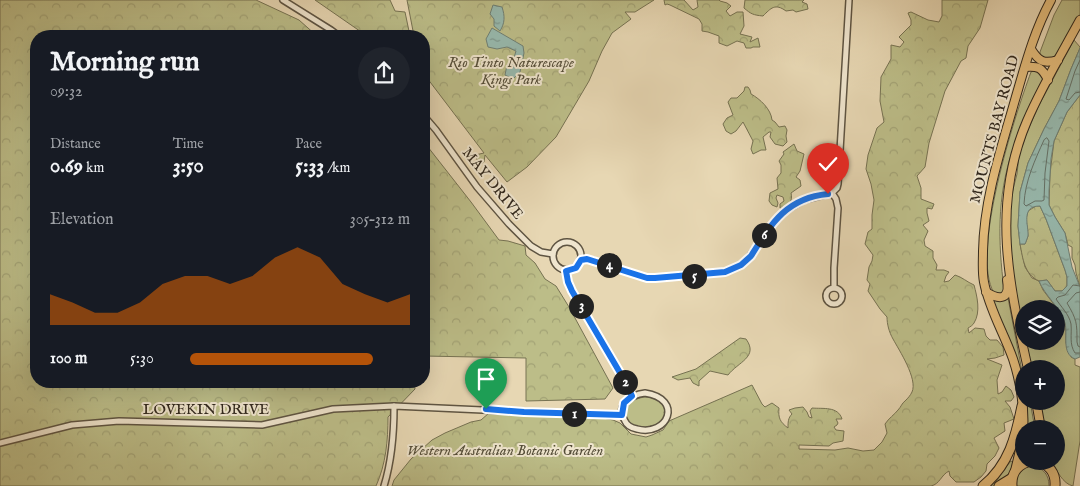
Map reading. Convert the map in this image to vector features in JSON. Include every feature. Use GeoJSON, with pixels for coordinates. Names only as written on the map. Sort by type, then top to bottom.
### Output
{"type":"FeatureCollection","features":[{"type":"Feature","properties":{"kind":"highway"},"geometry":{"type":"LineString","coordinates":[[983,486],[996,474],[1006,458],[1015,438],[1021,410]]}},
{"type":"Feature","properties":{"kind":"highway"},"geometry":{"type":"LineString","coordinates":[[1052,470],[1055,482],[1062,486]]}},
{"type":"Feature","properties":{"kind":"highway"},"geometry":{"type":"LineString","coordinates":[[999,486],[1013,478]]}},
{"type":"Feature","properties":{"kind":"main road","name":"MOUNTS BAY ROAD"},"geometry":{"type":"LineString","coordinates":[[1015,365],[986,292],[982,269],[983,239],[992,179],[1025,67],[1045,10],[1051,0]]}},
{"type":"Feature","properties":{"kind":"main road","name":"MOUNTS BAY ROAD"},"geometry":{"type":"LineString","coordinates":[[1026,360],[1009,269],[1005,220],[1007,194],[1011,170],[1027,122],[1080,20]]}},
{"type":"Feature","properties":{"kind":"main road"},"geometry":{"type":"LineString","coordinates":[[1031,49],[1036,57],[1043,61],[1058,60]]}},
{"type":"Feature","properties":{"kind":"main road"},"geometry":{"type":"LineString","coordinates":[[1025,67],[1034,66],[1040,68],[1048,80]]}},
{"type":"Feature","properties":{"kind":"main road"},"geometry":{"type":"LineString","coordinates":[[986,292],[999,298],[1004,296],[1008,287],[1006,276],[1009,269]]}},
{"type":"Feature","properties":{"kind":"main road","name":"MOUNTS BAY ROAD"},"geometry":{"type":"LineString","coordinates":[[1013,478],[1023,430],[1022,410]]}},
{"type":"Feature","properties":{"kind":"street"},"geometry":{"type":"LineString","coordinates":[[283,0],[332,30]]}},
{"type":"Feature","properties":{"kind":"street"},"geometry":{"type":"LineString","coordinates":[[581,260],[592,260],[647,278],[725,272],[741,265],[751,256],[772,224],[785,211],[804,200],[832,193],[838,184],[849,0]]}},
{"type":"Feature","properties":{"kind":"street","name":"MAY DRIVE"},"geometry":{"type":"LineString","coordinates":[[430,123],[477,187],[509,224],[531,246],[541,252],[553,254]]}},
{"type":"Feature","properties":{"kind":"street"},"geometry":{"type":"LineString","coordinates":[[832,193],[838,208],[834,288]]}},
{"type":"Feature","properties":{"kind":"street"},"geometry":{"type":"LineString","coordinates":[[567,242],[576,246],[581,255],[581,260],[576,268],[566,271],[554,264],[553,254],[558,246],[567,242]]}},
{"type":"Feature","properties":{"kind":"street"},"geometry":{"type":"LineString","coordinates":[[566,271],[572,291],[632,396]]}},
{"type":"Feature","properties":{"kind":"street"},"geometry":{"type":"LineString","coordinates":[[645,393],[660,397],[666,404],[668,412],[667,418],[662,425],[647,431],[629,426],[622,415],[624,403],[632,396],[645,393]]}},
{"type":"Feature","properties":{"kind":"street"},"geometry":{"type":"LineString","coordinates":[[384,486],[392,454],[394,406]]}},
{"type":"Feature","properties":{"kind":"street","name":"LOVEKIN DRIVE"},"geometry":{"type":"LineString","coordinates":[[0,443],[72,425],[120,421],[262,425],[333,409],[394,406],[622,415]]}},
{"type":"Feature","properties":{"kind":"green space"},"geometry":{"type":"Polygon","coordinates":[[[0,0],[256,0],[299,20],[310,30],[30,30],[30,388],[415,388],[388,417],[386,452],[376,486],[0,486],[0,0]]]}},
{"type":"Feature","properties":{"kind":"green space"},"geometry":{"type":"Polygon","coordinates":[[[315,0],[390,0],[395,11],[405,12],[409,30],[358,30],[315,0]]]}},
{"type":"Feature","properties":{"kind":"green space","name":"Rio Tinto Naturescape Kings Park"},"geometry":{"type":"Polygon","coordinates":[[[407,0],[654,0],[635,12],[625,12],[631,19],[612,33],[589,81],[556,137],[527,167],[507,182],[485,155],[484,162],[480,166],[475,155],[484,153],[430,82],[430,30],[413,30],[407,0]]]}},
{"type":"Feature","properties":{"kind":"green space"},"geometry":{"type":"Polygon","coordinates":[[[664,0],[684,0],[693,10],[698,7],[697,0],[719,0],[727,3],[731,6],[726,11],[730,16],[737,12],[743,12],[744,26],[740,34],[752,37],[750,42],[758,38],[760,47],[746,48],[744,43],[737,41],[727,46],[719,43],[719,36],[702,31],[702,24],[699,19],[670,5],[665,5],[664,0]]]}},
{"type":"Feature","properties":{"kind":"green space"},"geometry":{"type":"Polygon","coordinates":[[[745,0],[804,0],[802,2],[807,4],[808,9],[796,12],[776,7],[760,16],[752,14],[744,8],[745,0]]]}},
{"type":"Feature","properties":{"kind":"green space","name":"Western Australian Botanic Garden"},"geometry":{"type":"Polygon","coordinates":[[[942,0],[988,0],[980,28],[968,46],[966,58],[961,61],[945,91],[929,143],[925,167],[917,176],[921,188],[921,199],[934,204],[932,209],[927,208],[929,221],[923,225],[928,231],[924,240],[925,246],[933,251],[933,258],[937,265],[936,270],[949,272],[944,282],[949,281],[955,275],[974,285],[978,309],[974,324],[968,328],[969,333],[975,328],[984,329],[986,336],[990,340],[997,340],[1003,347],[1004,355],[987,359],[1002,365],[997,380],[998,394],[1006,386],[1011,390],[1014,397],[1011,401],[1005,401],[1010,407],[1014,419],[1004,423],[1005,431],[994,438],[999,448],[995,456],[987,464],[986,471],[981,477],[974,482],[956,482],[950,476],[949,471],[931,486],[392,486],[394,480],[411,459],[432,440],[471,422],[481,420],[489,413],[603,418],[620,423],[631,434],[646,437],[663,430],[669,421],[752,385],[765,407],[772,403],[779,408],[780,420],[788,428],[788,420],[792,414],[789,410],[795,408],[803,407],[809,417],[812,418],[810,411],[812,408],[834,410],[840,415],[842,419],[836,419],[838,423],[834,427],[836,430],[844,431],[843,441],[829,446],[799,445],[799,449],[835,450],[848,448],[863,451],[874,450],[887,433],[885,424],[910,396],[913,386],[907,365],[890,334],[887,317],[868,291],[870,284],[867,280],[873,255],[865,244],[868,232],[872,229],[874,200],[866,169],[868,155],[877,128],[884,122],[880,101],[881,77],[891,59],[891,45],[900,47],[904,42],[899,37],[911,25],[908,13],[911,12],[928,20],[939,22],[942,16],[942,0]]]}},
{"type":"Feature","properties":{"kind":"green space"},"geometry":{"type":"Polygon","coordinates":[[[1062,0],[1080,0],[1080,14],[1058,52],[1049,59],[1040,56],[1040,52],[1054,15],[1062,0]]]}},
{"type":"Feature","properties":{"kind":"green space"},"geometry":{"type":"Polygon","coordinates":[[[1074,40],[1080,48],[1059,101],[1028,163],[1020,192],[1018,226],[1025,267],[1032,278],[1039,281],[1051,300],[1017,300],[1009,248],[1010,201],[1017,174],[1019,155],[1039,105],[1074,40]]]}},
{"type":"Feature","properties":{"kind":"green space"},"geometry":{"type":"Polygon","coordinates":[[[1039,71],[1043,77],[1042,82],[1015,143],[1007,169],[1001,203],[1000,237],[1004,289],[1000,295],[994,293],[988,274],[987,248],[991,217],[1015,119],[1031,72],[1039,71]]]}},
{"type":"Feature","properties":{"kind":"green space"},"geometry":{"type":"Polygon","coordinates":[[[745,87],[748,87],[751,94],[770,112],[772,120],[779,127],[785,126],[787,142],[783,146],[775,144],[770,137],[771,132],[769,132],[763,137],[766,150],[753,154],[751,149],[753,141],[743,122],[731,134],[726,131],[723,124],[727,118],[733,115],[728,102],[731,98],[737,98],[744,91],[745,87]]]}},
{"type":"Feature","properties":{"kind":"green space"},"geometry":{"type":"Polygon","coordinates":[[[1080,95],[1080,287],[1072,258],[1072,247],[1068,245],[1065,233],[1049,205],[1054,141],[1067,112],[1080,95]]]}},
{"type":"Feature","properties":{"kind":"green space"},"geometry":{"type":"Polygon","coordinates":[[[794,144],[797,151],[804,154],[800,171],[796,177],[800,180],[801,186],[791,193],[791,200],[784,209],[780,208],[780,204],[784,201],[783,197],[777,195],[777,207],[769,201],[770,193],[778,189],[777,178],[781,173],[779,161],[784,154],[783,152],[794,144]]]}},
{"type":"Feature","properties":{"kind":"green space"},"geometry":{"type":"Polygon","coordinates":[[[430,150],[499,240],[525,246],[526,255],[535,263],[545,279],[556,286],[613,388],[605,399],[526,401],[526,358],[430,356],[430,150]]]}},
{"type":"Feature","properties":{"kind":"green space"},"geometry":{"type":"Polygon","coordinates":[[[1036,206],[1040,206],[1046,219],[1065,270],[1067,286],[1062,291],[1055,291],[1047,280],[1039,281],[1034,278],[1027,270],[1023,260],[1020,244],[1025,244],[1028,236],[1026,219],[1028,211],[1036,206]]]}},
{"type":"Feature","properties":{"kind":"green space"},"geometry":{"type":"Polygon","coordinates":[[[1008,298],[1015,334],[1015,350],[1018,350],[1020,360],[1016,360],[993,300],[998,301],[1008,298]]]}},
{"type":"Feature","properties":{"kind":"green space"},"geometry":{"type":"Polygon","coordinates":[[[1065,322],[1066,343],[1071,357],[1075,359],[1075,365],[1080,367],[1080,441],[1073,486],[1063,480],[1057,470],[1065,470],[1065,420],[1041,420],[1039,410],[1065,410],[1065,360],[1027,360],[1025,350],[1065,350],[1065,322]]]}},
{"type":"Feature","properties":{"kind":"green space"},"geometry":{"type":"Polygon","coordinates":[[[740,338],[746,339],[750,350],[749,355],[728,375],[710,371],[699,381],[699,386],[693,383],[690,378],[678,380],[672,377],[696,369],[740,338]]]}},
{"type":"Feature","properties":{"kind":"green space"},"geometry":{"type":"Polygon","coordinates":[[[644,397],[652,398],[664,405],[664,417],[657,424],[649,427],[633,425],[628,421],[626,415],[629,404],[644,397]]]}},
{"type":"Feature","properties":{"kind":"green space"},"geometry":{"type":"Polygon","coordinates":[[[1027,410],[1032,410],[1033,420],[1027,420],[1027,410]]]}},
{"type":"Feature","properties":{"kind":"green space"},"geometry":{"type":"Polygon","coordinates":[[[1011,461],[1013,462],[1010,473],[1006,478],[998,486],[990,486],[1011,461]]]}},
{"type":"Feature","properties":{"kind":"green space"},"geometry":{"type":"Polygon","coordinates":[[[1021,470],[1042,470],[1048,478],[1049,486],[1015,486],[1021,470]]]}},
{"type":"Feature","properties":{"kind":"water"},"geometry":{"type":"Polygon","coordinates":[[[493,5],[502,7],[503,10],[504,22],[500,31],[494,26],[494,19],[490,14],[493,5]]]}},
{"type":"Feature","properties":{"kind":"water"},"geometry":{"type":"Polygon","coordinates":[[[492,28],[523,46],[524,53],[520,72],[513,79],[505,75],[507,65],[513,61],[516,51],[507,47],[497,49],[488,47],[486,39],[492,28]]]}},
{"type":"Feature","properties":{"kind":"water"},"geometry":{"type":"Polygon","coordinates":[[[1080,48],[1080,95],[1067,112],[1054,141],[1051,159],[1049,205],[1065,233],[1072,267],[1080,287],[1080,357],[1075,359],[1068,353],[1066,348],[1065,300],[1051,300],[1039,281],[1047,280],[1055,291],[1062,291],[1067,286],[1065,270],[1040,206],[1030,209],[1028,213],[1028,236],[1025,244],[1020,244],[1018,226],[1020,192],[1028,163],[1059,101],[1080,48]]]}},
{"type":"Feature","properties":{"kind":"route"},"geometry":{"type":"LineString","coordinates":[[486,409],[622,415],[624,403],[632,396],[572,291],[566,271],[576,268],[581,260],[587,259],[647,278],[725,272],[741,265],[751,256],[772,224],[785,211],[804,200],[828,194]]}}]}
